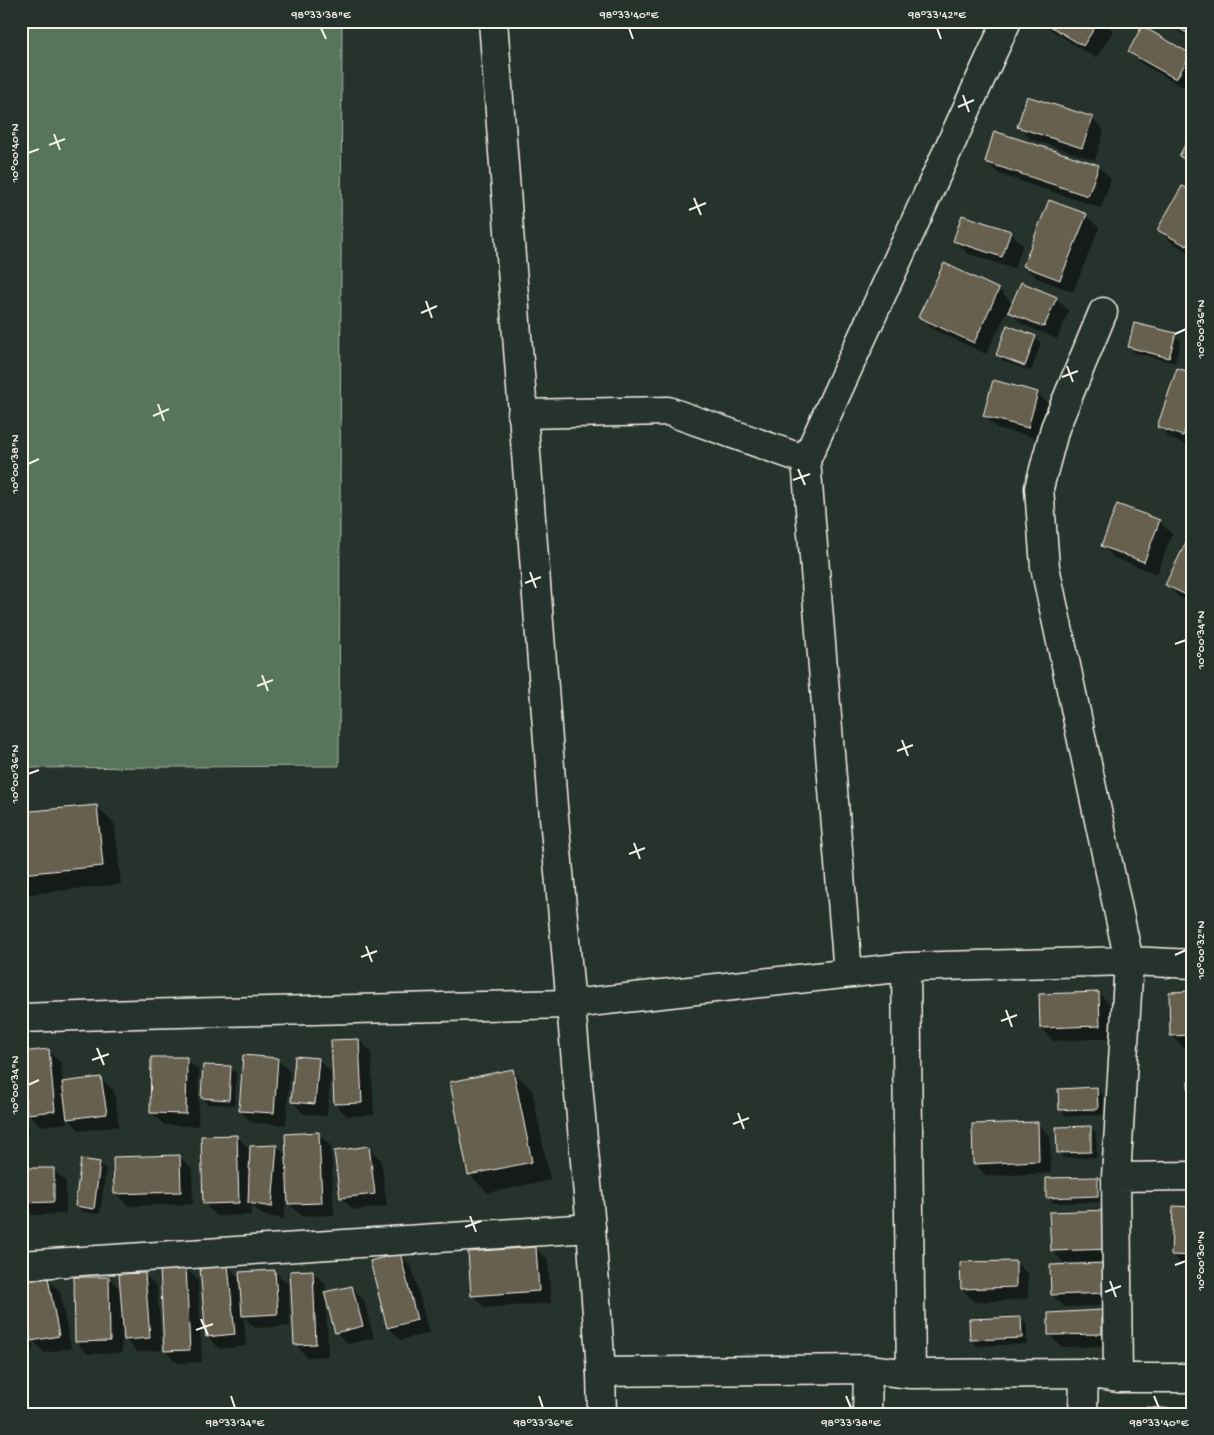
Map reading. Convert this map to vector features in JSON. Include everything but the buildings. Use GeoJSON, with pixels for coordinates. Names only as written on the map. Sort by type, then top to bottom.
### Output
{"type":"FeatureCollection","features":[{"type":"Feature","properties":{"kind":"street"},"geometry":{"type":"LineString","coordinates":[[493,21],[522,414],[570,1004],[591,1228],[602,1414]]}},
{"type":"Feature","properties":{"kind":"street"},"geometry":{"type":"LineString","coordinates":[[848,974],[806,460],[1007,21]]}},
{"type":"Feature","properties":{"kind":"street"},"geometry":{"type":"LineString","coordinates":[[1103,312],[1055,428],[1039,488],[1044,566],[1129,961],[1116,1177],[1118,1378]]}},
{"type":"Feature","properties":{"kind":"street"},"geometry":{"type":"LineString","coordinates":[[522,414],[668,411],[806,460]]}},
{"type":"Feature","properties":{"kind":"street"},"geometry":{"type":"LineString","coordinates":[[21,1018],[570,1004],[906,967],[1129,961],[1193,964]]}},
{"type":"Feature","properties":{"kind":"street"},"geometry":{"type":"LineString","coordinates":[[906,967],[911,1374]]}},
{"type":"Feature","properties":{"kind":"street"},"geometry":{"type":"LineString","coordinates":[[1116,1177],[1193,1176]]}},
{"type":"Feature","properties":{"kind":"street"},"geometry":{"type":"LineString","coordinates":[[21,1265],[591,1228]]}},
{"type":"Feature","properties":{"kind":"street"},"geometry":{"type":"LineString","coordinates":[[867,1414],[868,1369]]}},
{"type":"Feature","properties":{"kind":"street"},"geometry":{"type":"LineString","coordinates":[[601,1372],[868,1369],[911,1374],[1084,1373],[1118,1378],[1193,1378]]}},
{"type":"Feature","properties":{"kind":"street"},"geometry":{"type":"LineString","coordinates":[[1083,1414],[1084,1373]]}},
{"type":"Feature","properties":{"kind":"green space"},"geometry":{"type":"Polygon","coordinates":[[[21,21],[342,21],[339,766],[21,768],[21,21]]]}}]}
